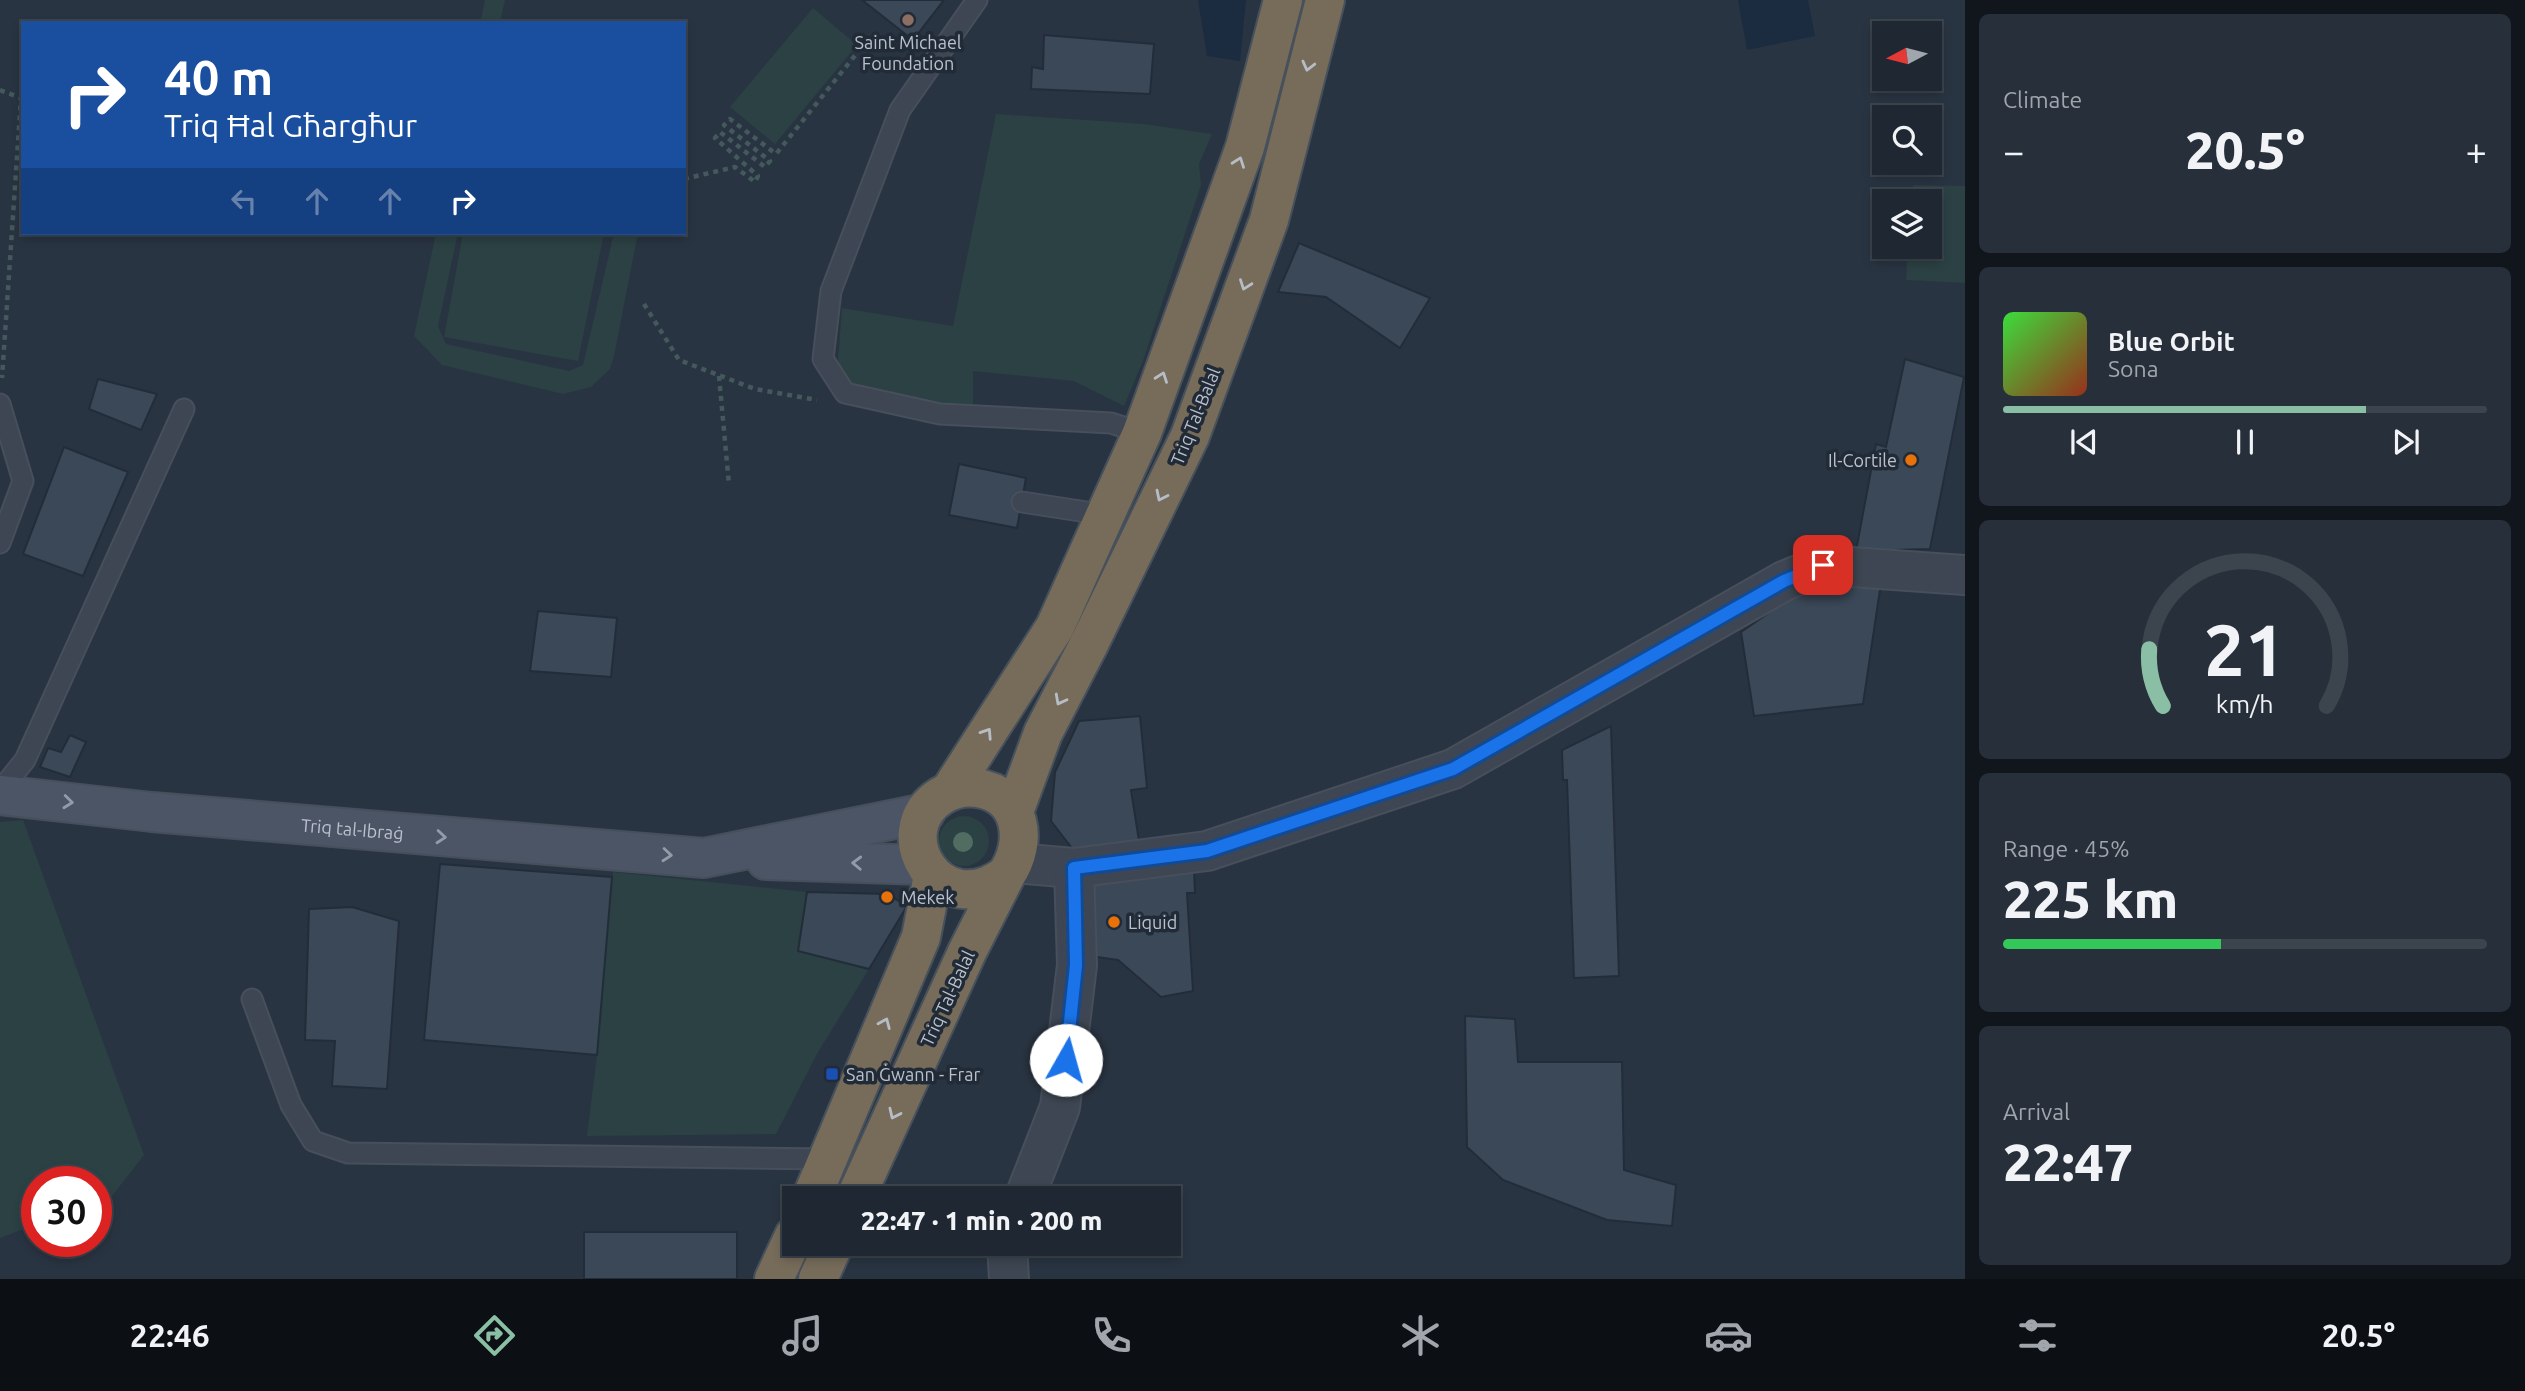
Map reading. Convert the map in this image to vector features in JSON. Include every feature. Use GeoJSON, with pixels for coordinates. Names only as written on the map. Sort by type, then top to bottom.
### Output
{"type":"FeatureCollection","features":[{"type":"Feature","properties":{"kind":"highway"},"geometry":{"type":"LineString","coordinates":[[1010,869],[983,888],[955,888],[943,883],[929,870],[920,854],[918,833],[1055,627],[1142,433],[1245,147],[1283,0]]}},
{"type":"Feature","properties":{"kind":"highway","name":"Triq Tal-Balal"},"geometry":{"type":"LineString","coordinates":[[861,1186],[1021,842],[1014,812],[1043,733],[1190,436],[1269,220],[1325,0]]}},
{"type":"Feature","properties":{"kind":"highway"},"geometry":{"type":"LineString","coordinates":[[937,802],[964,787],[986,790],[1005,801],[1014,812]]}},
{"type":"Feature","properties":{"kind":"highway"},"geometry":{"type":"LineString","coordinates":[[817,1186],[921,937],[929,870]]}},
{"type":"Feature","properties":{"kind":"highway"},"geometry":{"type":"LineString","coordinates":[[774,1279],[785,1256]]}},
{"type":"Feature","properties":{"kind":"highway"},"geometry":{"type":"LineString","coordinates":[[818,1279],[829,1256]]}},
{"type":"Feature","properties":{"kind":"main road","name":"Triq tal-Ibraġ"},"geometry":{"type":"LineString","coordinates":[[0,793],[206,817],[704,858],[929,870]]}},
{"type":"Feature","properties":{"kind":"main road","name":"Triq tal-Ibraġ"},"geometry":{"type":"LineString","coordinates":[[704,858],[937,802]]}},
{"type":"Feature","properties":{"kind":"street"},"geometry":{"type":"LineString","coordinates":[[1010,869],[1074,868],[1207,851],[1453,769],[1784,581],[1823,565],[1965,575]]}},
{"type":"Feature","properties":{"kind":"street"},"geometry":{"type":"LineString","coordinates":[[1029,1186],[1060,1107],[1076,965],[1074,868]]}},
{"type":"Feature","properties":{"kind":"street"},"geometry":{"type":"LineString","coordinates":[[1008,1256],[1009,1279]]}},
{"type":"Feature","properties":{"kind":"lane"},"geometry":{"type":"LineString","coordinates":[[977,0],[900,110],[831,291],[823,359],[845,393],[940,414],[1111,423],[1142,433]]}},
{"type":"Feature","properties":{"kind":"lane"},"geometry":{"type":"LineString","coordinates":[[0,544],[23,481],[1,396]]}},
{"type":"Feature","properties":{"kind":"lane"},"geometry":{"type":"LineString","coordinates":[[0,793],[25,760],[184,410]]}},
{"type":"Feature","properties":{"kind":"lane"},"geometry":{"type":"LineString","coordinates":[[1022,502],[1106,515]]}},
{"type":"Feature","properties":{"kind":"lane"},"geometry":{"type":"LineString","coordinates":[[252,999],[291,1105],[313,1141],[348,1153],[828,1159]]}},
{"type":"Feature","properties":{"kind":"path"},"geometry":{"type":"LineString","coordinates":[[686,179],[735,167],[755,182],[758,176],[715,138],[720,132],[765,167],[770,161],[724,125],[730,119],[776,154],[857,53]]}},
{"type":"Feature","properties":{"kind":"path"},"geometry":{"type":"LineString","coordinates":[[0,90],[21,97],[1,396]]}},
{"type":"Feature","properties":{"kind":"path"},"geometry":{"type":"LineString","coordinates":[[644,304],[679,360],[755,389],[819,401],[845,393]]}},
{"type":"Feature","properties":{"kind":"path"},"geometry":{"type":"LineString","coordinates":[[719,376],[729,485]]}},
{"type":"Feature","properties":{"kind":"green space"},"geometry":{"type":"Polygon","coordinates":[[[485,0],[505,0],[500,21],[480,21],[485,0]]]}},
{"type":"Feature","properties":{"kind":"green space"},"geometry":{"type":"Polygon","coordinates":[[[813,8],[857,45],[775,144],[730,107],[813,8]]]}},
{"type":"Feature","properties":{"kind":"green space"},"geometry":{"type":"Polygon","coordinates":[[[996,114],[1144,124],[1212,134],[1199,164],[1201,185],[1143,361],[1124,406],[1074,381],[973,371],[973,408],[942,410],[852,390],[838,361],[842,308],[953,326],[996,114]]]}},
{"type":"Feature","properties":{"kind":"green space"},"geometry":{"type":"Polygon","coordinates":[[[1913,185],[1965,186],[1965,283],[1906,280],[1907,259],[1942,259],[1942,189],[1913,189],[1913,185]]]}},
{"type":"Feature","properties":{"kind":"green space"},"geometry":{"type":"Polygon","coordinates":[[[436,235],[458,235],[438,326],[446,344],[569,371],[583,365],[614,235],[638,235],[614,356],[610,369],[591,387],[563,394],[442,365],[414,336],[436,235]]]}},
{"type":"Feature","properties":{"kind":"green space"},"geometry":{"type":"Polygon","coordinates":[[[463,235],[604,235],[578,361],[444,337],[463,235]]]}},
{"type":"Feature","properties":{"kind":"green space"},"geometry":{"type":"Polygon","coordinates":[[[964,816],[982,823],[989,841],[982,859],[964,866],[946,859],[939,841],[946,823],[964,816]]]}},
{"type":"Feature","properties":{"kind":"green space"},"geometry":{"type":"Polygon","coordinates":[[[23,820],[144,1155],[112,1196],[112,1166],[21,1166],[21,1230],[0,1238],[0,822],[23,820]]]}},
{"type":"Feature","properties":{"kind":"green space"},"geometry":{"type":"Polygon","coordinates":[[[613,872],[807,892],[798,951],[869,969],[817,1054],[776,1134],[587,1136],[613,872]]]}},
{"type":"Feature","properties":{"kind":"water"},"geometry":{"type":"Polygon","coordinates":[[[1198,0],[1246,0],[1240,61],[1207,56],[1198,0]]]}},
{"type":"Feature","properties":{"kind":"water"},"geometry":{"type":"Polygon","coordinates":[[[1738,0],[1808,0],[1815,36],[1747,50],[1738,0]]]}},
{"type":"Feature","properties":{"kind":"building","name":"Saint Michael Foundation"},"geometry":{"type":"Polygon","coordinates":[[[862,0],[944,0],[913,40],[862,0]]]}},
{"type":"Feature","properties":{"kind":"building"},"geometry":{"type":"Polygon","coordinates":[[[1044,35],[1154,44],[1150,94],[1031,89],[1032,67],[1043,69],[1044,35]]]}},
{"type":"Feature","properties":{"kind":"building"},"geometry":{"type":"Polygon","coordinates":[[[1299,243],[1430,298],[1400,348],[1326,297],[1278,292],[1299,243]]]}},
{"type":"Feature","properties":{"kind":"building","name":"Il-Cortile"},"geometry":{"type":"Polygon","coordinates":[[[1905,359],[1964,377],[1930,549],[1856,551],[1876,444],[1886,447],[1905,359]]]}},
{"type":"Feature","properties":{"kind":"building"},"geometry":{"type":"Polygon","coordinates":[[[98,379],[157,394],[141,430],[89,409],[98,379]]]}},
{"type":"Feature","properties":{"kind":"building"},"geometry":{"type":"Polygon","coordinates":[[[64,447],[128,472],[83,576],[23,554],[64,447]]]}},
{"type":"Feature","properties":{"kind":"building"},"geometry":{"type":"Polygon","coordinates":[[[959,464],[1026,478],[1017,528],[949,515],[959,464]]]}},
{"type":"Feature","properties":{"kind":"building"},"geometry":{"type":"Polygon","coordinates":[[[1881,583],[1863,704],[1754,716],[1741,632],[1796,594],[1825,585],[1881,583]]]}},
{"type":"Feature","properties":{"kind":"building"},"geometry":{"type":"Polygon","coordinates":[[[538,611],[617,618],[611,677],[530,671],[538,611]]]}},
{"type":"Feature","properties":{"kind":"building"},"geometry":{"type":"Polygon","coordinates":[[[1140,716],[1147,788],[1131,790],[1140,847],[1075,852],[1051,821],[1055,772],[1079,721],[1140,716]]]}},
{"type":"Feature","properties":{"kind":"building"},"geometry":{"type":"Polygon","coordinates":[[[1611,726],[1619,976],[1574,978],[1567,780],[1563,780],[1562,750],[1611,726]]]}},
{"type":"Feature","properties":{"kind":"building"},"geometry":{"type":"Polygon","coordinates":[[[70,735],[86,742],[70,777],[40,767],[48,748],[61,752],[70,735]]]}},
{"type":"Feature","properties":{"kind":"building"},"geometry":{"type":"Polygon","coordinates":[[[440,864],[612,877],[597,1055],[424,1040],[440,864]]]}},
{"type":"Feature","properties":{"kind":"building"},"geometry":{"type":"Polygon","coordinates":[[[1194,869],[1195,893],[1187,893],[1193,991],[1161,997],[1118,960],[1090,956],[1087,881],[1194,869]]]}},
{"type":"Feature","properties":{"kind":"building"},"geometry":{"type":"Polygon","coordinates":[[[807,892],[887,894],[907,906],[869,969],[798,951],[807,892]]]}},
{"type":"Feature","properties":{"kind":"building"},"geometry":{"type":"Polygon","coordinates":[[[352,907],[399,921],[387,1089],[332,1086],[335,1041],[305,1040],[309,909],[352,907]]]}},
{"type":"Feature","properties":{"kind":"building"},"geometry":{"type":"Polygon","coordinates":[[[1465,1016],[1515,1019],[1518,1062],[1622,1062],[1624,1170],[1676,1185],[1672,1226],[1607,1220],[1503,1180],[1467,1147],[1465,1016]]]}},
{"type":"Feature","properties":{"kind":"building"},"geometry":{"type":"Polygon","coordinates":[[[584,1232],[737,1232],[737,1279],[584,1279],[584,1232]]]}},
{"type":"Feature","properties":{"kind":"place","name":"Saint Michael Foundation"},"geometry":{"type":"Point","coordinates":[908,20]}},
{"type":"Feature","properties":{"kind":"place","name":"Il-Cortile"},"geometry":{"type":"Point","coordinates":[1911,460]}},
{"type":"Feature","properties":{"kind":"place","name":"Mekek"},"geometry":{"type":"Point","coordinates":[887,897]}},
{"type":"Feature","properties":{"kind":"place","name":"Liquid"},"geometry":{"type":"Point","coordinates":[1114,922]}},
{"type":"Feature","properties":{"kind":"place","name":"San Ġwann - Frar"},"geometry":{"type":"Point","coordinates":[832,1074]}},
{"type":"Feature","properties":{"kind":"route"},"geometry":{"type":"LineString","coordinates":[[1066,1060],[1076,965],[1074,868],[1207,851],[1453,769],[1784,581],[1823,565]]}}]}
